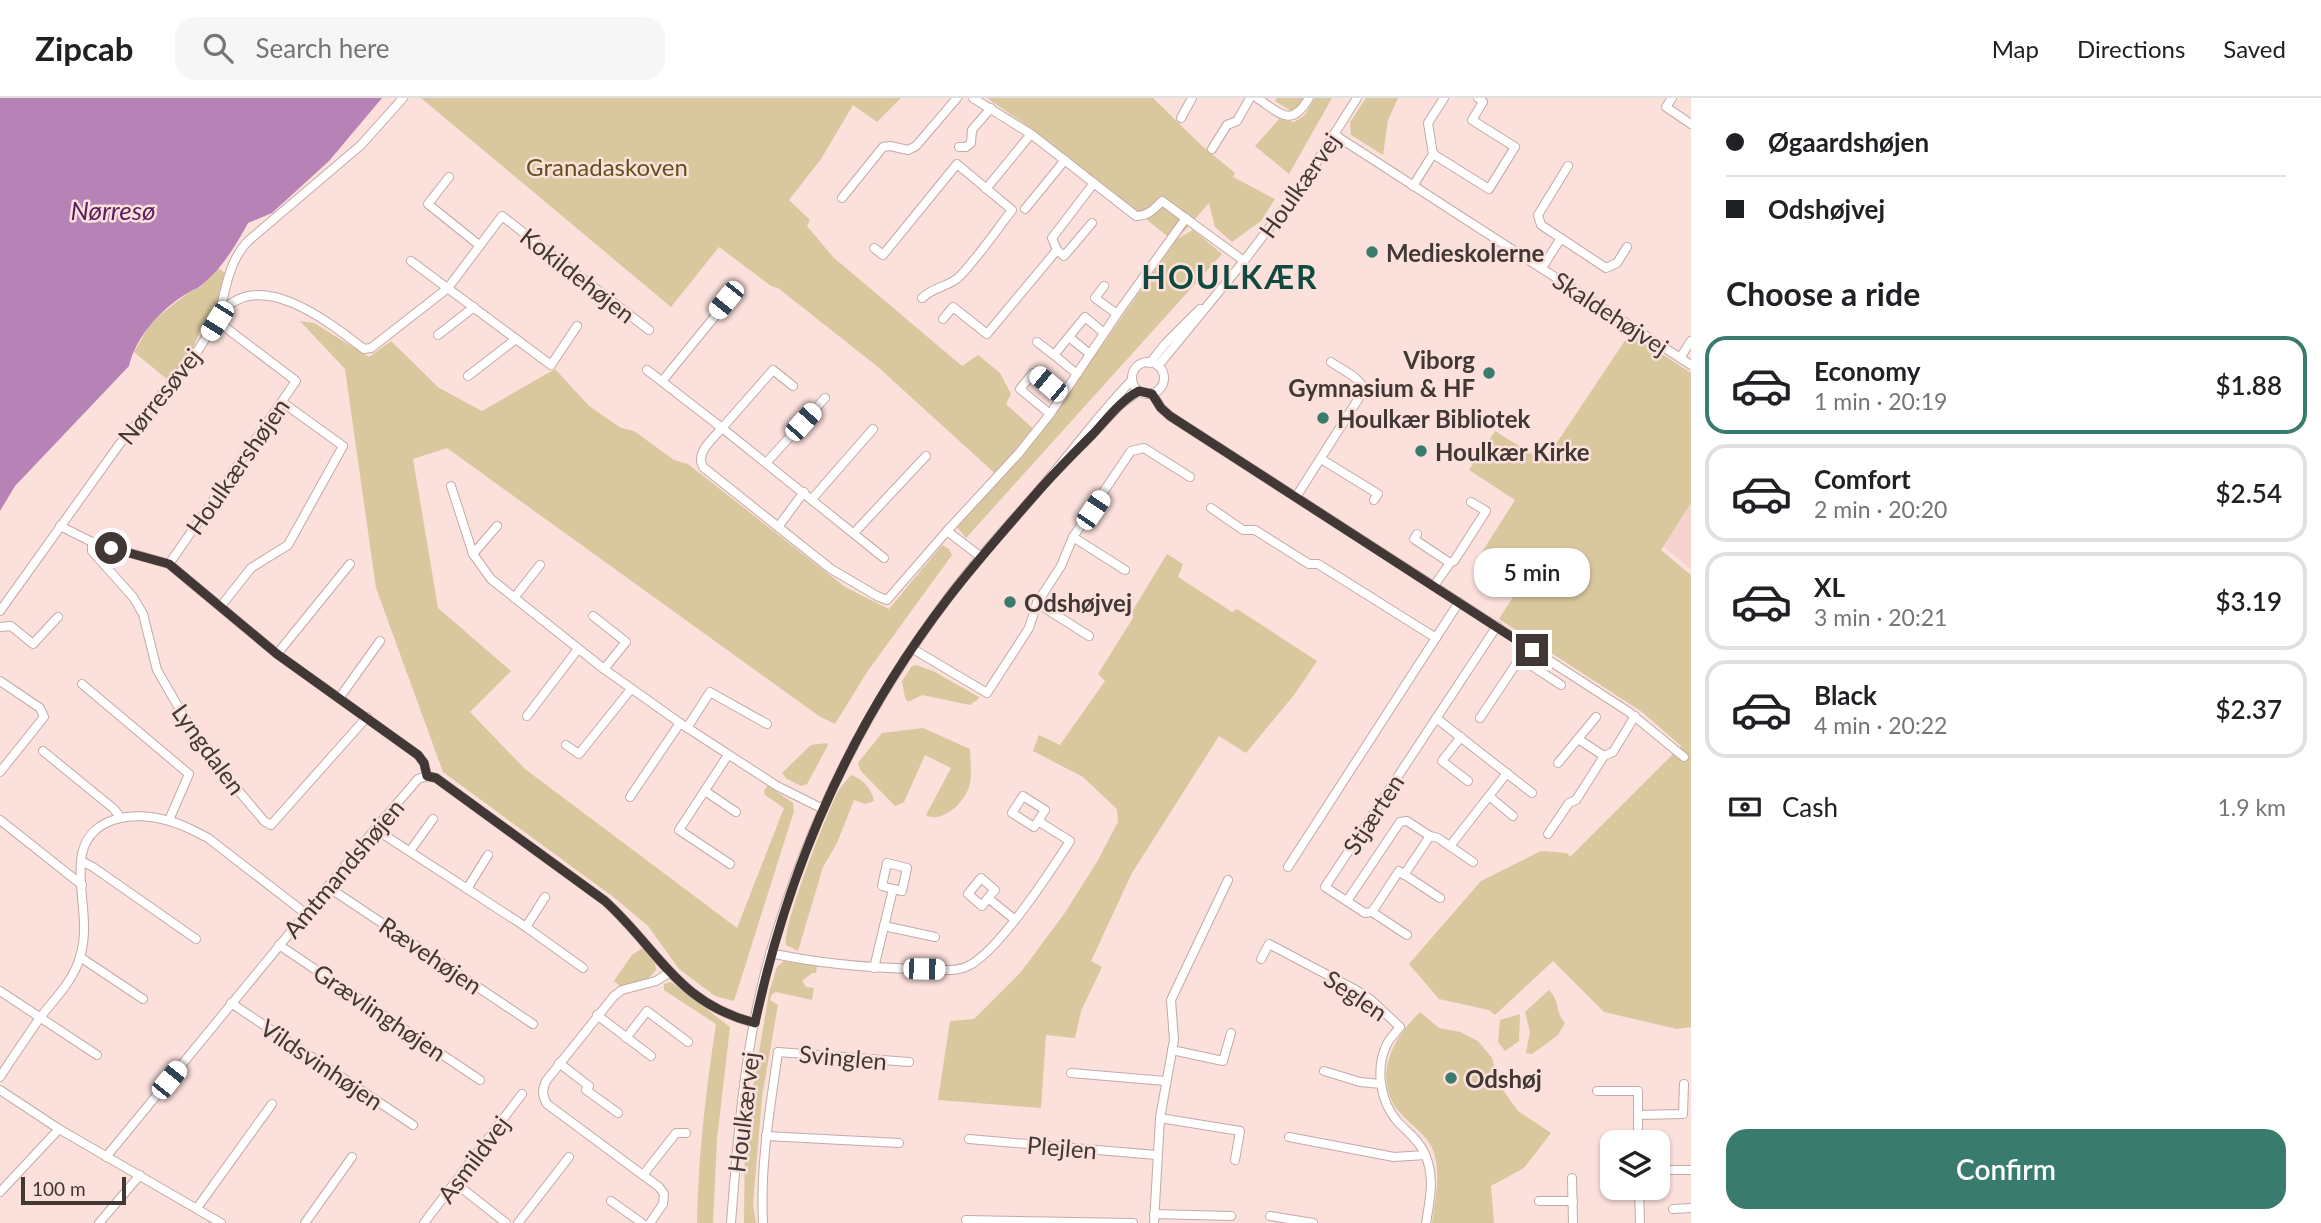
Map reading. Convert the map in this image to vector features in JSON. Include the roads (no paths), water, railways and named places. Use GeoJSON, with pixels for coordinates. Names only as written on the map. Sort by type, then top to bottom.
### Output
{"type":"FeatureCollection","features":[{"type":"Feature","properties":{"kind":"street","name":"Nørresøvej"},"geometry":{"type":"LineString","coordinates":[[0,611],[121,442],[195,355],[222,312],[221,306],[231,265],[237,253],[361,145],[403,98]]}},
{"type":"Feature","properties":{"kind":"street"},"geometry":{"type":"LineString","coordinates":[[842,198],[883,147],[908,150],[916,146],[957,98]]}},
{"type":"Feature","properties":{"kind":"street"},"geometry":{"type":"LineString","coordinates":[[973,98],[1031,134],[1136,216],[1151,212],[1161,201],[1244,261]]}},
{"type":"Feature","properties":{"kind":"street"},"geometry":{"type":"LineString","coordinates":[[1181,118],[1192,98]]}},
{"type":"Feature","properties":{"kind":"street"},"geometry":{"type":"LineString","coordinates":[[1212,149],[1227,125],[1237,121],[1250,98]]}},
{"type":"Feature","properties":{"kind":"street"},"geometry":{"type":"LineString","coordinates":[[1257,98],[1288,117],[1301,111],[1309,98]]}},
{"type":"Feature","properties":{"kind":"street","name":"Houlkærvej"},"geometry":{"type":"LineString","coordinates":[[1154,364],[1244,261],[1304,182],[1357,98]]}},
{"type":"Feature","properties":{"kind":"street"},"geometry":{"type":"LineString","coordinates":[[1413,186],[1433,154],[1428,123],[1444,98]]}},
{"type":"Feature","properties":{"kind":"street"},"geometry":{"type":"LineString","coordinates":[[1433,154],[1489,188],[1515,147],[1472,120],[1483,102],[1478,98]]}},
{"type":"Feature","properties":{"kind":"street"},"geometry":{"type":"LineString","coordinates":[[1672,98],[1666,107],[1691,124]]}},
{"type":"Feature","properties":{"kind":"street"},"geometry":{"type":"LineString","coordinates":[[959,147],[966,147],[971,143],[972,130],[991,108]]}},
{"type":"Feature","properties":{"kind":"street"},"geometry":{"type":"LineString","coordinates":[[986,189],[1031,134]]}},
{"type":"Feature","properties":{"kind":"street","name":"Skaldehøjvej"},"geometry":{"type":"LineString","coordinates":[[1335,135],[1691,365]]}},
{"type":"Feature","properties":{"kind":"street"},"geometry":{"type":"LineString","coordinates":[[1025,209],[1065,160]]}},
{"type":"Feature","properties":{"kind":"street"},"geometry":{"type":"LineString","coordinates":[[874,248],[883,256],[957,164],[1012,211],[958,278],[944,286],[933,288],[922,298]]}},
{"type":"Feature","properties":{"kind":"street","name":"Skaldehøjvej"},"geometry":{"type":"LineString","coordinates":[[1568,166],[1538,215],[1541,225],[1606,268],[1617,263],[1627,247]]}},
{"type":"Feature","properties":{"kind":"street","name":"Kokildehøjen"},"geometry":{"type":"LineString","coordinates":[[449,177],[428,204],[479,245]]}},
{"type":"Feature","properties":{"kind":"street"},"geometry":{"type":"LineString","coordinates":[[1092,223],[1064,256],[1057,250],[1052,238],[1094,183]]}},
{"type":"Feature","properties":{"kind":"street","name":"Kokildehøjen"},"geometry":{"type":"LineString","coordinates":[[222,312],[231,302],[247,297],[265,296],[295,302],[312,311],[364,349],[371,348],[448,288],[502,216],[649,330]]}},
{"type":"Feature","properties":{"kind":"street"},"geometry":{"type":"LineString","coordinates":[[793,386],[773,370],[700,454],[699,461],[703,467],[831,569],[887,600],[1019,453],[1050,414],[1116,314],[1186,218]]}},
{"type":"Feature","properties":{"kind":"street","name":"Skaldehøjvej"},"geometry":{"type":"LineString","coordinates":[[1542,268],[1561,238]]}},
{"type":"Feature","properties":{"kind":"street"},"geometry":{"type":"LineString","coordinates":[[943,319],[953,307],[987,334],[1057,250]]}},
{"type":"Feature","properties":{"kind":"street","name":"Kokildehøjen"},"geometry":{"type":"LineString","coordinates":[[411,261],[551,365],[577,326]]}},
{"type":"Feature","properties":{"kind":"street"},"geometry":{"type":"LineString","coordinates":[[1104,286],[1095,298],[1116,314]]}},
{"type":"Feature","properties":{"kind":"street"},"geometry":{"type":"LineString","coordinates":[[663,380],[729,299]]}},
{"type":"Feature","properties":{"kind":"street"},"geometry":{"type":"LineString","coordinates":[[438,335],[474,307]]}},
{"type":"Feature","properties":{"kind":"street"},"geometry":{"type":"LineString","coordinates":[[1054,355],[1085,317],[1104,333]]}},
{"type":"Feature","properties":{"kind":"street","name":"Houlkærshøjen"},"geometry":{"type":"LineString","coordinates":[[169,564],[296,381],[217,321]]}},
{"type":"Feature","properties":{"kind":"street"},"geometry":{"type":"LineString","coordinates":[[1069,337],[1090,354]]}},
{"type":"Feature","properties":{"kind":"street"},"geometry":{"type":"LineString","coordinates":[[468,376],[516,339]]}},
{"type":"Feature","properties":{"kind":"street"},"geometry":{"type":"LineString","coordinates":[[1037,341],[1077,373]]}},
{"type":"Feature","properties":{"kind":"street","name":"Skaldehøjvej"},"geometry":{"type":"LineString","coordinates":[[1680,358],[1691,341]]}},
{"type":"Feature","properties":{"kind":"street"},"geometry":{"type":"LineString","coordinates":[[1296,497],[1364,390],[1362,384],[1331,362]]}},
{"type":"Feature","properties":{"kind":"street"},"geometry":{"type":"LineString","coordinates":[[1152,394],[1161,387],[1164,380],[1154,364],[1137,367],[1132,380],[1139,391],[1152,394],[1170,416],[1634,716],[1684,757]]}},
{"type":"Feature","properties":{"kind":"street"},"geometry":{"type":"LineString","coordinates":[[647,370],[663,380],[884,558]]}},
{"type":"Feature","properties":{"kind":"street"},"geometry":{"type":"LineString","coordinates":[[1050,414],[1020,390],[1034,373],[1062,396]]}},
{"type":"Feature","properties":{"kind":"street","name":"Houlkærvej"},"geometry":{"type":"LineString","coordinates":[[733,1223],[742,1095],[770,953],[800,863],[822,809],[878,703],[947,599],[1132,380]]}},
{"type":"Feature","properties":{"kind":"street","name":"Houlkærvej"},"geometry":{"type":"LineString","coordinates":[[1062,464],[1120,405],[1139,391]]}},
{"type":"Feature","properties":{"kind":"street"},"geometry":{"type":"LineString","coordinates":[[767,463],[824,398]]}},
{"type":"Feature","properties":{"kind":"street"},"geometry":{"type":"LineString","coordinates":[[221,606],[251,568],[288,545],[343,446],[282,402]]}},
{"type":"Feature","properties":{"kind":"street"},"geometry":{"type":"LineString","coordinates":[[812,499],[873,429]]}},
{"type":"Feature","properties":{"kind":"street"},"geometry":{"type":"LineString","coordinates":[[913,649],[987,693],[1029,628],[1038,603],[1061,566],[1073,537],[1131,451],[1144,448],[1189,477]]}},
{"type":"Feature","properties":{"kind":"street"},"geometry":{"type":"LineString","coordinates":[[854,533],[926,456]]}},
{"type":"Feature","properties":{"kind":"street"},"geometry":{"type":"LineString","coordinates":[[1321,458],[1378,494],[1374,500]]}},
{"type":"Feature","properties":{"kind":"street"},"geometry":{"type":"LineString","coordinates":[[451,486],[473,554],[491,579],[604,669],[683,726],[777,786],[822,809]]}},
{"type":"Feature","properties":{"kind":"street"},"geometry":{"type":"LineString","coordinates":[[778,527],[804,492]]}},
{"type":"Feature","properties":{"kind":"street"},"geometry":{"type":"LineString","coordinates":[[1434,586],[1450,562],[1454,561],[1486,511],[1471,502]]}},
{"type":"Feature","properties":{"kind":"street"},"geometry":{"type":"LineString","coordinates":[[1211,508],[1242,530],[1255,530],[1309,564],[1318,564],[1436,638]]}},
{"type":"Feature","properties":{"kind":"street"},"geometry":{"type":"LineString","coordinates":[[60,526],[92,542],[169,564],[277,654],[418,755],[424,763],[427,776],[436,778],[605,901],[629,923],[669,973],[704,1002],[739,1019],[755,1023]]}},
{"type":"Feature","properties":{"kind":"street"},"geometry":{"type":"LineString","coordinates":[[473,554],[496,526]]}},
{"type":"Feature","properties":{"kind":"street"},"geometry":{"type":"LineString","coordinates":[[947,531],[981,557]]}},
{"type":"Feature","properties":{"kind":"street"},"geometry":{"type":"LineString","coordinates":[[1418,534],[1414,540],[1450,562]]}},
{"type":"Feature","properties":{"kind":"street"},"geometry":{"type":"LineString","coordinates":[[1073,537],[1125,570]]}},
{"type":"Feature","properties":{"kind":"street","name":"Lyngdalen"},"geometry":{"type":"LineString","coordinates":[[92,542],[92,551],[127,590],[143,614],[157,670],[201,746],[264,821],[271,825],[367,717]]}},
{"type":"Feature","properties":{"kind":"street"},"geometry":{"type":"LineString","coordinates":[[277,654],[350,564]]}},
{"type":"Feature","properties":{"kind":"street"},"geometry":{"type":"LineString","coordinates":[[514,598],[540,565]]}},
{"type":"Feature","properties":{"kind":"street"},"geometry":{"type":"LineString","coordinates":[[1288,867],[1459,602]]}},
{"type":"Feature","properties":{"kind":"street"},"geometry":{"type":"LineString","coordinates":[[1038,603],[1090,636]]}},
{"type":"Feature","properties":{"kind":"street"},"geometry":{"type":"LineString","coordinates":[[593,616],[626,642],[604,669]]}},
{"type":"Feature","properties":{"kind":"street"},"geometry":{"type":"LineString","coordinates":[[0,627],[11,626],[33,644],[58,618]]}},
{"type":"Feature","properties":{"kind":"street","name":"Stjærten"},"geometry":{"type":"LineString","coordinates":[[1407,935],[1372,912],[1365,913],[1325,887],[1497,626]]}},
{"type":"Feature","properties":{"kind":"street"},"geometry":{"type":"LineString","coordinates":[[340,697],[380,641]]}},
{"type":"Feature","properties":{"kind":"street"},"geometry":{"type":"LineString","coordinates":[[527,716],[578,649]]}},
{"type":"Feature","properties":{"kind":"street"},"geometry":{"type":"LineString","coordinates":[[1480,718],[1520,658],[1561,685]]}},
{"type":"Feature","properties":{"kind":"street"},"geometry":{"type":"LineString","coordinates":[[1543,674],[1550,662]]}},
{"type":"Feature","properties":{"kind":"street"},"geometry":{"type":"LineString","coordinates":[[0,681],[40,708],[44,718],[0,772]]}},
{"type":"Feature","properties":{"kind":"street"},"geometry":{"type":"LineString","coordinates":[[82,684],[189,774],[169,821]]}},
{"type":"Feature","properties":{"kind":"street"},"geometry":{"type":"LineString","coordinates":[[566,745],[579,754],[631,689]]}},
{"type":"Feature","properties":{"kind":"street"},"geometry":{"type":"LineString","coordinates":[[629,797],[710,692],[768,724]]}},
{"type":"Feature","properties":{"kind":"street"},"geometry":{"type":"LineString","coordinates":[[1548,834],[1569,803],[1576,800],[1604,756],[1613,752],[1634,716]]}},
{"type":"Feature","properties":{"kind":"street"},"geometry":{"type":"LineString","coordinates":[[1558,763],[1596,717]]}},
{"type":"Feature","properties":{"kind":"street"},"geometry":{"type":"LineString","coordinates":[[1436,718],[1532,793]]}},
{"type":"Feature","properties":{"kind":"street"},"geometry":{"type":"LineString","coordinates":[[1461,737],[1442,761],[1468,781]]}},
{"type":"Feature","properties":{"kind":"street"},"geometry":{"type":"LineString","coordinates":[[1578,739],[1604,756]]}},
{"type":"Feature","properties":{"kind":"street"},"geometry":{"type":"LineString","coordinates":[[43,751],[114,809],[120,817]]}},
{"type":"Feature","properties":{"kind":"street"},"geometry":{"type":"LineString","coordinates":[[728,755],[679,830],[730,864]]}},
{"type":"Feature","properties":{"kind":"street"},"geometry":{"type":"LineString","coordinates":[[1450,846],[1507,773]]}},
{"type":"Feature","properties":{"kind":"street","name":"Amtmandshøjen"},"geometry":{"type":"LineString","coordinates":[[106,1157],[375,829],[418,779],[427,776]]}},
{"type":"Feature","properties":{"kind":"street"},"geometry":{"type":"LineString","coordinates":[[705,791],[736,812]]}},
{"type":"Feature","properties":{"kind":"street"},"geometry":{"type":"LineString","coordinates":[[1489,796],[1513,816]]}},
{"type":"Feature","properties":{"kind":"street"},"geometry":{"type":"LineString","coordinates":[[0,1077],[40,1017],[62,991],[80,957],[85,924],[81,861],[90,835],[103,823],[120,817],[145,817],[169,821],[208,838],[305,913]]}},
{"type":"Feature","properties":{"kind":"street"},"geometry":{"type":"LineString","coordinates":[[410,851],[433,819]]}},
{"type":"Feature","properties":{"kind":"street"},"geometry":{"type":"LineString","coordinates":[[0,820],[82,885]]}},
{"type":"Feature","properties":{"kind":"street"},"geometry":{"type":"LineString","coordinates":[[770,953],[874,968],[965,968],[981,958],[1014,919],[1049,874],[1070,841],[1038,821]]}},
{"type":"Feature","properties":{"kind":"street","name":"Stjærten"},"geometry":{"type":"LineString","coordinates":[[1348,901],[1400,822],[1407,821],[1438,838],[1473,863]]}},
{"type":"Feature","properties":{"kind":"street"},"geometry":{"type":"LineString","coordinates":[[375,829],[526,927],[583,968]]}},
{"type":"Feature","properties":{"kind":"street"},"geometry":{"type":"LineString","coordinates":[[1404,875],[1430,836]]}},
{"type":"Feature","properties":{"kind":"street"},"geometry":{"type":"LineString","coordinates":[[467,889],[488,855]]}},
{"type":"Feature","properties":{"kind":"street"},"geometry":{"type":"LineString","coordinates":[[81,861],[196,939]]}},
{"type":"Feature","properties":{"kind":"street"},"geometry":{"type":"LineString","coordinates":[[1372,912],[1399,871],[1440,898]]}},
{"type":"Feature","properties":{"kind":"street"},"geometry":{"type":"LineString","coordinates":[[1227,880],[1171,1000],[1174,1040],[1160,1118],[1154,1218],[1231,1216]]}},
{"type":"Feature","properties":{"kind":"street","name":"Rævehøjen"},"geometry":{"type":"LineString","coordinates":[[328,887],[533,1024]]}},
{"type":"Feature","properties":{"kind":"street"},"geometry":{"type":"LineString","coordinates":[[874,968],[893,888]]}},
{"type":"Feature","properties":{"kind":"street"},"geometry":{"type":"LineString","coordinates":[[526,927],[545,897]]}},
{"type":"Feature","properties":{"kind":"street"},"geometry":{"type":"LineString","coordinates":[[989,898],[1014,919]]}},
{"type":"Feature","properties":{"kind":"street"},"geometry":{"type":"LineString","coordinates":[[884,926],[936,937]]}},
{"type":"Feature","properties":{"kind":"street","name":"Seglen"},"geometry":{"type":"LineString","coordinates":[[1261,959],[1269,944],[1356,990],[1370,999],[1400,1027],[1387,1044],[1381,1084]]}},
{"type":"Feature","properties":{"kind":"street","name":"Grævlinghøjen"},"geometry":{"type":"LineString","coordinates":[[279,945],[480,1080]]}},
{"type":"Feature","properties":{"kind":"street"},"geometry":{"type":"LineString","coordinates":[[80,957],[143,999]]}},
{"type":"Feature","properties":{"kind":"street"},"geometry":{"type":"LineString","coordinates":[[656,1221],[664,1194],[643,1175],[547,1104],[542,1088],[597,1015],[622,990],[656,981],[669,973]]}},
{"type":"Feature","properties":{"kind":"street"},"geometry":{"type":"LineString","coordinates":[[0,991],[97,1055]]}},
{"type":"Feature","properties":{"kind":"street","name":"Vildsvinhøjen"},"geometry":{"type":"LineString","coordinates":[[231,1003],[413,1125]]}},
{"type":"Feature","properties":{"kind":"street"},"geometry":{"type":"LineString","coordinates":[[626,1038],[647,1011],[688,1042]]}},
{"type":"Feature","properties":{"kind":"street"},"geometry":{"type":"LineString","coordinates":[[597,1015],[651,1056]]}},
{"type":"Feature","properties":{"kind":"street"},"geometry":{"type":"LineString","coordinates":[[1171,1050],[1223,1061],[1231,1033]]}},
{"type":"Feature","properties":{"kind":"street","name":"Svinglen"},"geometry":{"type":"LineString","coordinates":[[763,1223],[766,1136],[778,1052],[908,1062]]}},
{"type":"Feature","properties":{"kind":"street"},"geometry":{"type":"LineString","coordinates":[[559,1063],[589,1086],[586,1090],[618,1114]]}},
{"type":"Feature","properties":{"kind":"street"},"geometry":{"type":"LineString","coordinates":[[1324,1071],[1360,1082],[1381,1084],[1390,1111],[1421,1145],[1425,1155],[1431,1176],[1426,1223]]}},
{"type":"Feature","properties":{"kind":"street"},"geometry":{"type":"LineString","coordinates":[[1071,1073],[1165,1081]]}},
{"type":"Feature","properties":{"kind":"street"},"geometry":{"type":"LineString","coordinates":[[1638,1115],[1683,1114],[1684,1084]]}},
{"type":"Feature","properties":{"kind":"street"},"geometry":{"type":"LineString","coordinates":[[0,1090],[59,1129],[197,1208],[216,1222]]}},
{"type":"Feature","properties":{"kind":"street"},"geometry":{"type":"LineString","coordinates":[[1597,1091],[1637,1091],[1638,1130]]}},
{"type":"Feature","properties":{"kind":"street","name":"Asmildvej"},"geometry":{"type":"LineString","coordinates":[[424,1223],[522,1094]]}},
{"type":"Feature","properties":{"kind":"street"},"geometry":{"type":"LineString","coordinates":[[197,1208],[272,1104]]}},
{"type":"Feature","properties":{"kind":"street"},"geometry":{"type":"LineString","coordinates":[[1160,1118],[1240,1131],[1235,1160]]}},
{"type":"Feature","properties":{"kind":"street"},"geometry":{"type":"LineString","coordinates":[[0,1192],[59,1129]]}},
{"type":"Feature","properties":{"kind":"street"},"geometry":{"type":"LineString","coordinates":[[643,1175],[676,1133],[686,1133]]}},
{"type":"Feature","properties":{"kind":"street"},"geometry":{"type":"LineString","coordinates":[[766,1136],[899,1143]]}},
{"type":"Feature","properties":{"kind":"street"},"geometry":{"type":"LineString","coordinates":[[1289,1137],[1394,1157],[1425,1155]]}},
{"type":"Feature","properties":{"kind":"street","name":"Plejlen"},"geometry":{"type":"LineString","coordinates":[[969,1139],[1156,1155]]}},
{"type":"Feature","properties":{"kind":"street"},"geometry":{"type":"LineString","coordinates":[[305,1223],[352,1157]]}},
{"type":"Feature","properties":{"kind":"street"},"geometry":{"type":"LineString","coordinates":[[518,1223],[569,1157]]}},
{"type":"Feature","properties":{"kind":"street"},"geometry":{"type":"LineString","coordinates":[[1670,1170],[1691,1170]]}},
{"type":"Feature","properties":{"kind":"street"},"geometry":{"type":"LineString","coordinates":[[99,1223],[140,1175]]}},
{"type":"Feature","properties":{"kind":"street"},"geometry":{"type":"LineString","coordinates":[[1572,1178],[1573,1223]]}},
{"type":"Feature","properties":{"kind":"street"},"geometry":{"type":"LineString","coordinates":[[454,1183],[506,1223]]}},
{"type":"Feature","properties":{"kind":"street"},"geometry":{"type":"LineString","coordinates":[[1639,1200],[1640,1223]]}},
{"type":"Feature","properties":{"kind":"street"},"geometry":{"type":"LineString","coordinates":[[611,1201],[642,1223]]}},
{"type":"Feature","properties":{"kind":"street"},"geometry":{"type":"LineString","coordinates":[[1539,1201],[1573,1201]]}},
{"type":"Feature","properties":{"kind":"street"},"geometry":{"type":"LineString","coordinates":[[1673,1209],[1691,1208]]}},
{"type":"Feature","properties":{"kind":"street"},"geometry":{"type":"LineString","coordinates":[[1270,1216],[1313,1223]]}},
{"type":"Feature","properties":{"kind":"street"},"geometry":{"type":"LineString","coordinates":[[966,1220],[1133,1223]]}},
{"type":"Feature","properties":{"kind":"water","name":"Nørresø"},"geometry":{"type":"Polygon","coordinates":[[[0,98],[382,98],[329,161],[272,213],[248,223],[217,270],[200,287],[179,299],[160,315],[144,334],[129,366],[15,486],[0,511],[0,98]]]}},
{"type":"Feature","properties":{"kind":"place","name":"Medieskolerne"},"geometry":{"type":"Point","coordinates":[1372,252]}},
{"type":"Feature","properties":{"kind":"place","name":"Viborg Gymnasium & HF"},"geometry":{"type":"Point","coordinates":[1489,373]}},
{"type":"Feature","properties":{"kind":"place","name":"Houlkær Bibliotek"},"geometry":{"type":"Point","coordinates":[1323,418]}},
{"type":"Feature","properties":{"kind":"place","name":"Houlkær Kirke"},"geometry":{"type":"Point","coordinates":[1421,451]}},
{"type":"Feature","properties":{"kind":"place","name":"Odshøjvej"},"geometry":{"type":"Point","coordinates":[1010,602]}},
{"type":"Feature","properties":{"kind":"place","name":"Odshøj"},"geometry":{"type":"Point","coordinates":[1451,1078]}},
{"type":"Feature","properties":{"kind":"district","name":"HOULKÆR"},"geometry":{"type":"Point","coordinates":[1230,276]}},
{"type":"Feature","properties":{"kind":"park label","name":"Granadaskoven"},"geometry":{"type":"Point","coordinates":[607,166]}}]}
